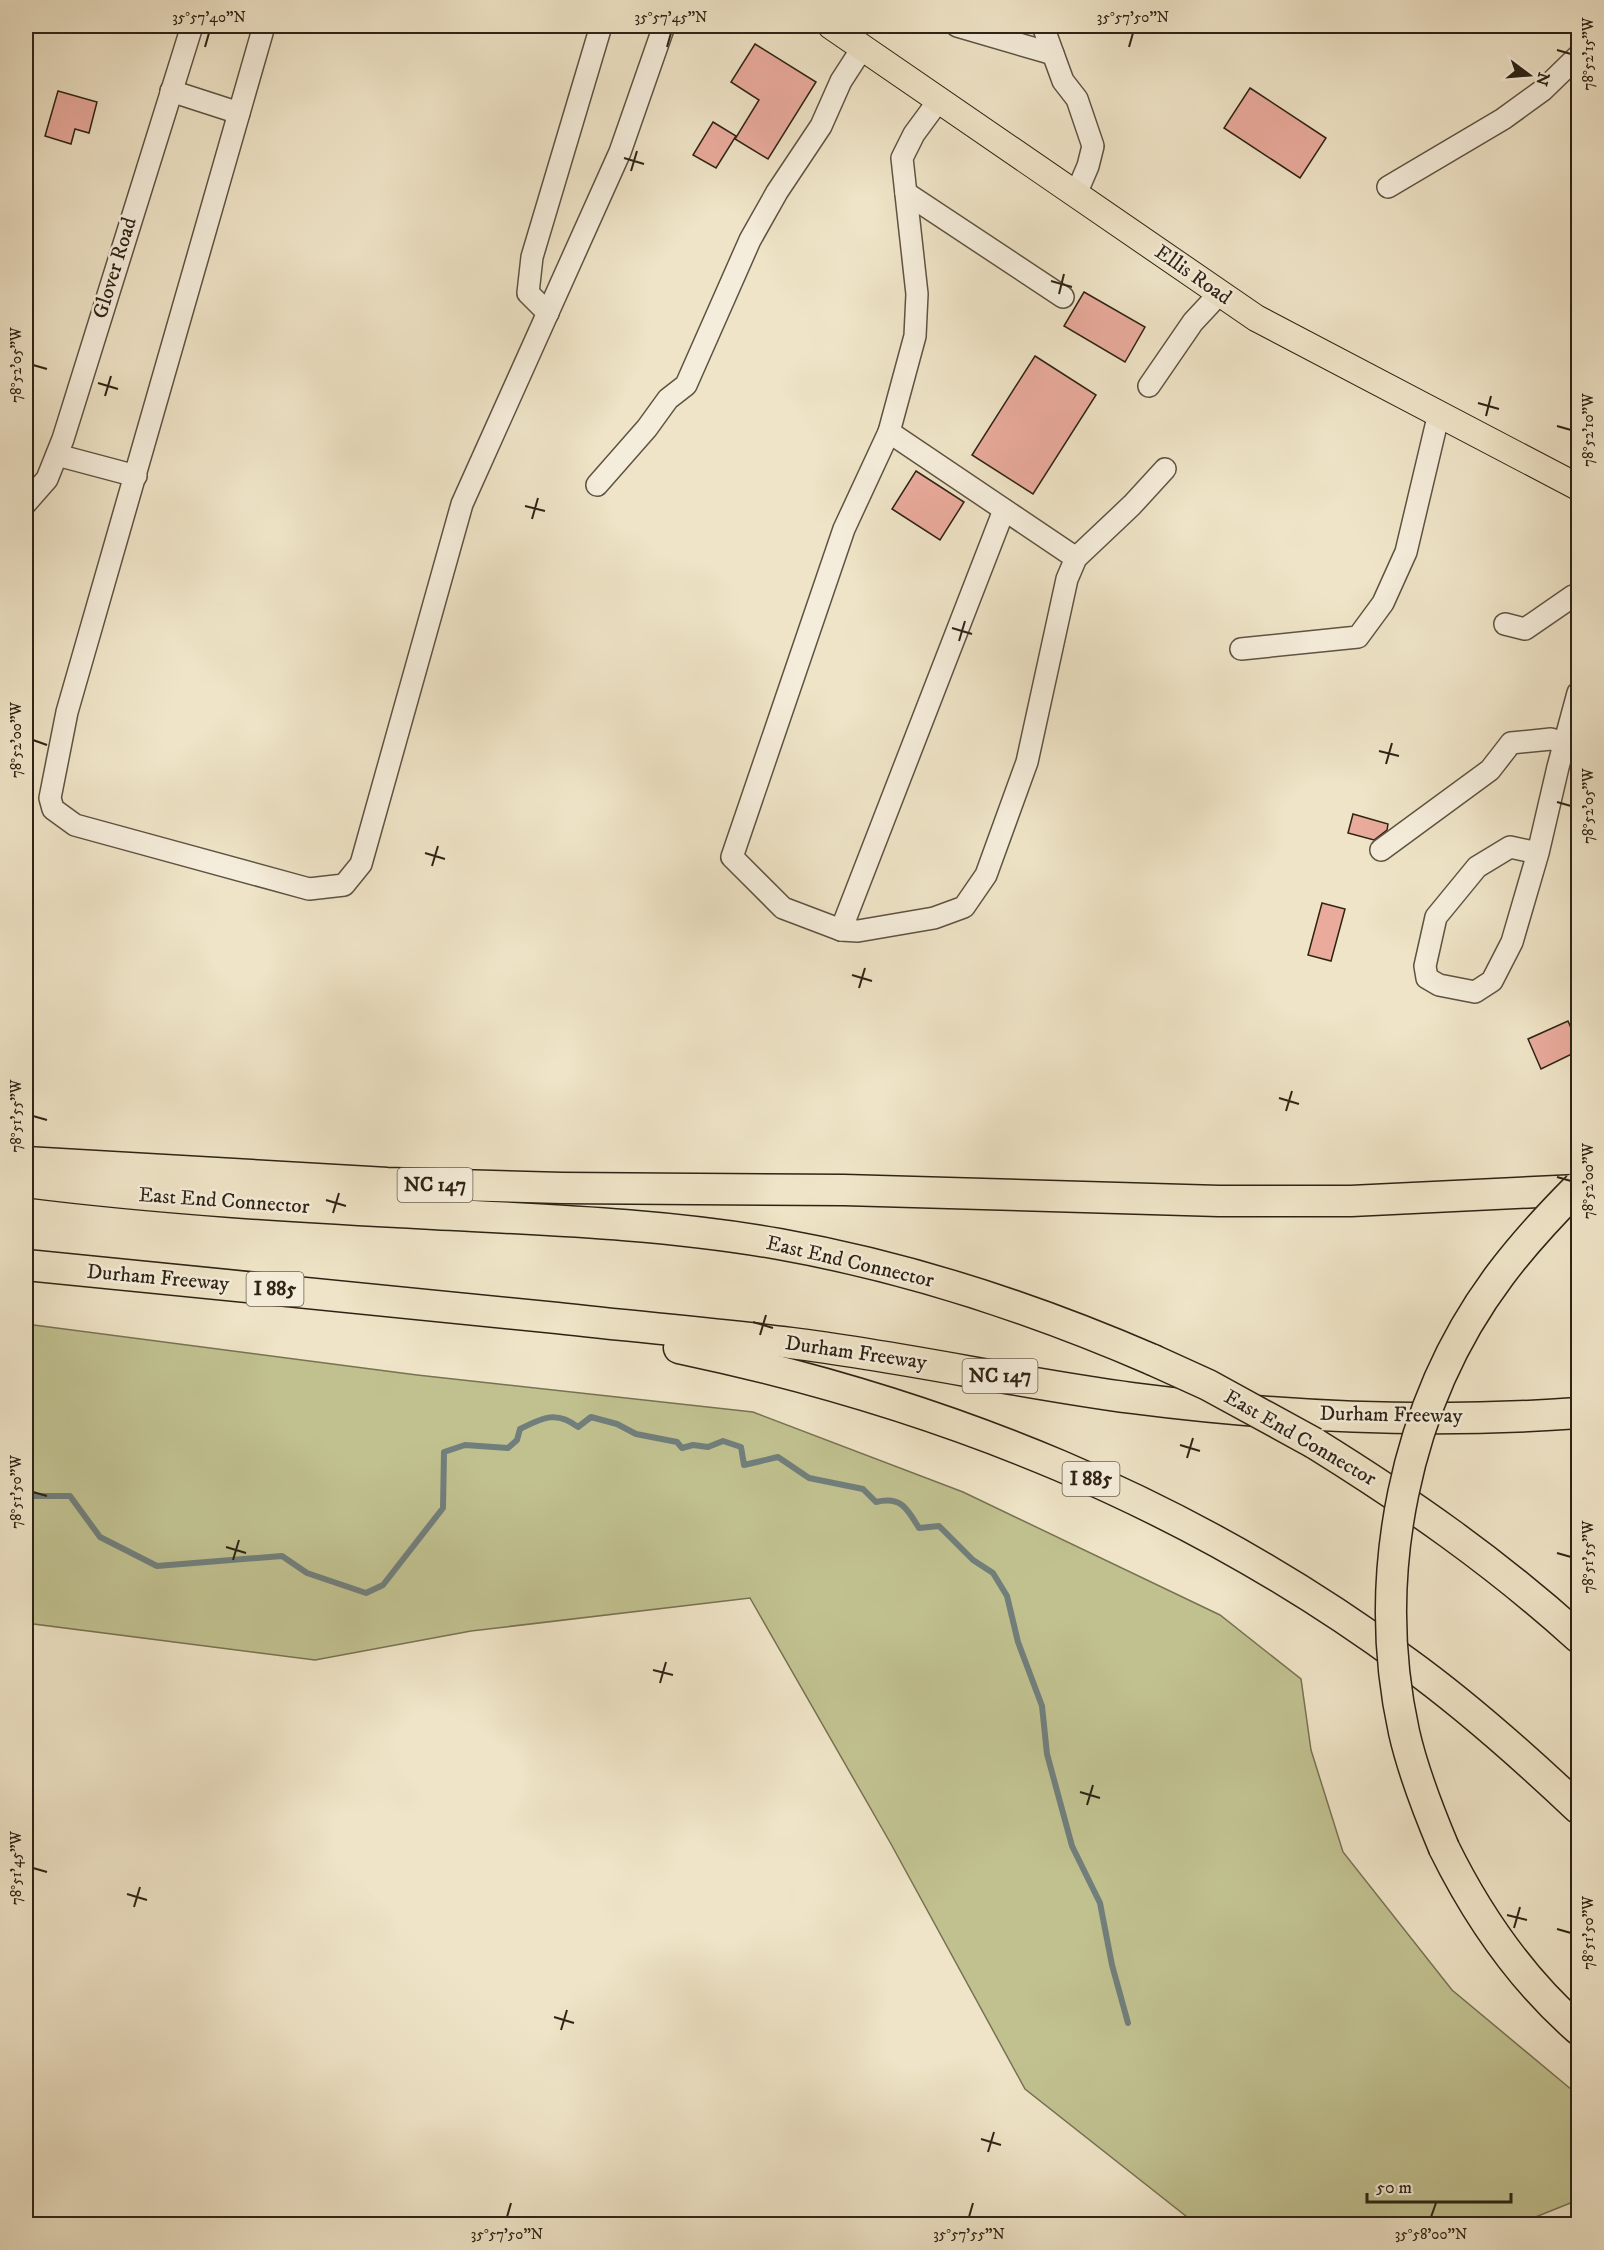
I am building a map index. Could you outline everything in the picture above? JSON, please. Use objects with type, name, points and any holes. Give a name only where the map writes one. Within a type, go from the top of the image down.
[{"type":"highway","name":"NC 147","points":[[26,1162],[387,1183],[562,1188],[867,1191],[1219,1202],[1374,1200],[1578,1188]]},
{"type":"highway","name":"East End Connector","points":[[26,1182],[210,1201],[626,1226],[778,1244],[845,1258],[972,1292],[1092,1334],[1154,1360],[1208,1385],[1314,1443],[1425,1515],[1475,1551],[1528,1593],[1578,1638]]},
{"type":"highway","points":[[1578,1188],[1526,1242],[1499,1276],[1457,1343],[1425,1417],[1412,1457],[1396,1534],[1392,1592],[1392,1653],[1397,1691],[1414,1770],[1444,1848],[1467,1893],[1504,1950],[1529,1982],[1578,2029]]},
{"type":"highway","name":"Durham Freeway","points":[[26,1265],[789,1343],[878,1355],[1130,1397],[1216,1407],[1392,1417],[1479,1417],[1578,1413]]},
{"type":"highway","name":"I 885","points":[[523,1315],[746,1363],[888,1401],[960,1425],[1021,1449],[1142,1502],[1251,1560],[1365,1632],[1455,1699],[1578,1808]]},
{"type":"main road","name":"Ellis Road","points":[[831,26],[1256,318],[1578,487]]},
{"type":"street","name":"Glover Road","points":[[26,503],[47,479],[57,455],[192,26]]},
{"type":"street","points":[[264,26],[67,712],[50,798],[53,809],[75,825],[309,889],[344,885],[361,864],[462,504],[620,152],[664,26]]},
{"type":"street","points":[[548,313],[528,293],[532,257],[601,26]]},
{"type":"street","points":[[957,26],[1053,54]]},
{"type":"street","points":[[1045,26],[1044,29],[1063,81],[1077,99],[1093,146],[1088,166],[1076,194]]},
{"type":"street","points":[[597,485],[647,428],[668,399],[686,385],[750,240],[777,192],[821,126],[841,81],[863,47]]},
{"type":"street","points":[[1388,187],[1503,119],[1543,90],[1578,56]]},
{"type":"street","points":[[171,91],[239,113]]},
{"type":"street","points":[[939,100],[914,134],[902,158],[917,294],[915,336],[889,432],[844,529],[732,857],[783,908],[841,930],[858,931],[934,918],[964,907],[986,875],[1027,762],[1066,579],[1076,558],[1132,505],[1165,469]]},
{"type":"street","points":[[906,193],[1063,297]]},
{"type":"street","points":[[1149,386],[1192,322],[1220,293]]},
{"type":"street","points":[[1241,649],[1358,637],[1383,603],[1406,552],[1438,414]]},
{"type":"street","points":[[889,432],[1076,558]]},
{"type":"street","points":[[57,455],[136,476]]},
{"type":"street","points":[[841,930],[1004,510]]},
{"type":"street","points":[[1505,624],[1525,629],[1573,596],[1578,596]]},
{"type":"street","points":[[1538,853],[1510,847],[1477,867],[1437,917],[1425,966],[1427,978],[1439,985],[1474,992],[1492,981],[1512,942],[1538,853],[1578,693]]},
{"type":"street","points":[[1381,850],[1490,770],[1511,743],[1551,739],[1565,743]]},
{"type":"green space","points":[[26,1324],[417,1375],[753,1412],[963,1492],[1220,1615],[1301,1679],[1311,1750],[1343,1852],[1452,1990],[1578,2095],[1578,2200],[1518,2224],[1196,2224],[1025,2089],[891,1844],[750,1598],[471,1631],[315,1660],[26,1623]]},
{"type":"building","points":[[755,44],[816,82],[768,159],[735,139],[759,100],[731,82]]},
{"type":"building","points":[[1250,88],[1326,138],[1300,178],[1224,128]]},
{"type":"building","points":[[58,91],[97,102],[89,133],[75,129],[71,144],[45,136]]},
{"type":"building","points":[[713,122],[736,136],[716,168],[693,155]]},
{"type":"building","points":[[1084,292],[1145,327],[1125,362],[1064,326]]},
{"type":"building","points":[[1035,356],[1096,395],[1033,494],[972,455]]},
{"type":"building","points":[[916,471],[964,502],[940,540],[892,509]]},
{"type":"building","points":[[1353,814],[1388,824],[1387,830],[1374,840],[1348,833]]},
{"type":"building","points":[[1322,903],[1345,909],[1331,961],[1308,955]]},
{"type":"building","points":[[1568,1021],[1578,1044],[1578,1051],[1541,1069],[1528,1039]]},
{"type":"waterway","points":[[26,1492],[29,1496],[70,1496],[100,1537],[157,1566],[282,1556],[307,1573],[366,1593],[383,1585],[443,1508],[444,1452],[465,1445],[508,1448],[517,1440],[520,1429],[549,1417],[563,1419],[578,1427],[591,1417],[617,1424],[636,1434],[677,1442],[682,1448],[693,1445],[708,1447],[723,1441],[741,1447],[744,1465],[778,1457],[809,1478],[863,1489],[876,1502],[897,1502],[907,1509],[919,1528],[939,1526],[973,1560],[993,1573],[1007,1596],[1018,1642],[1042,1706],[1047,1754],[1072,1846],[1100,1903],[1112,1965],[1128,2023]]}]
